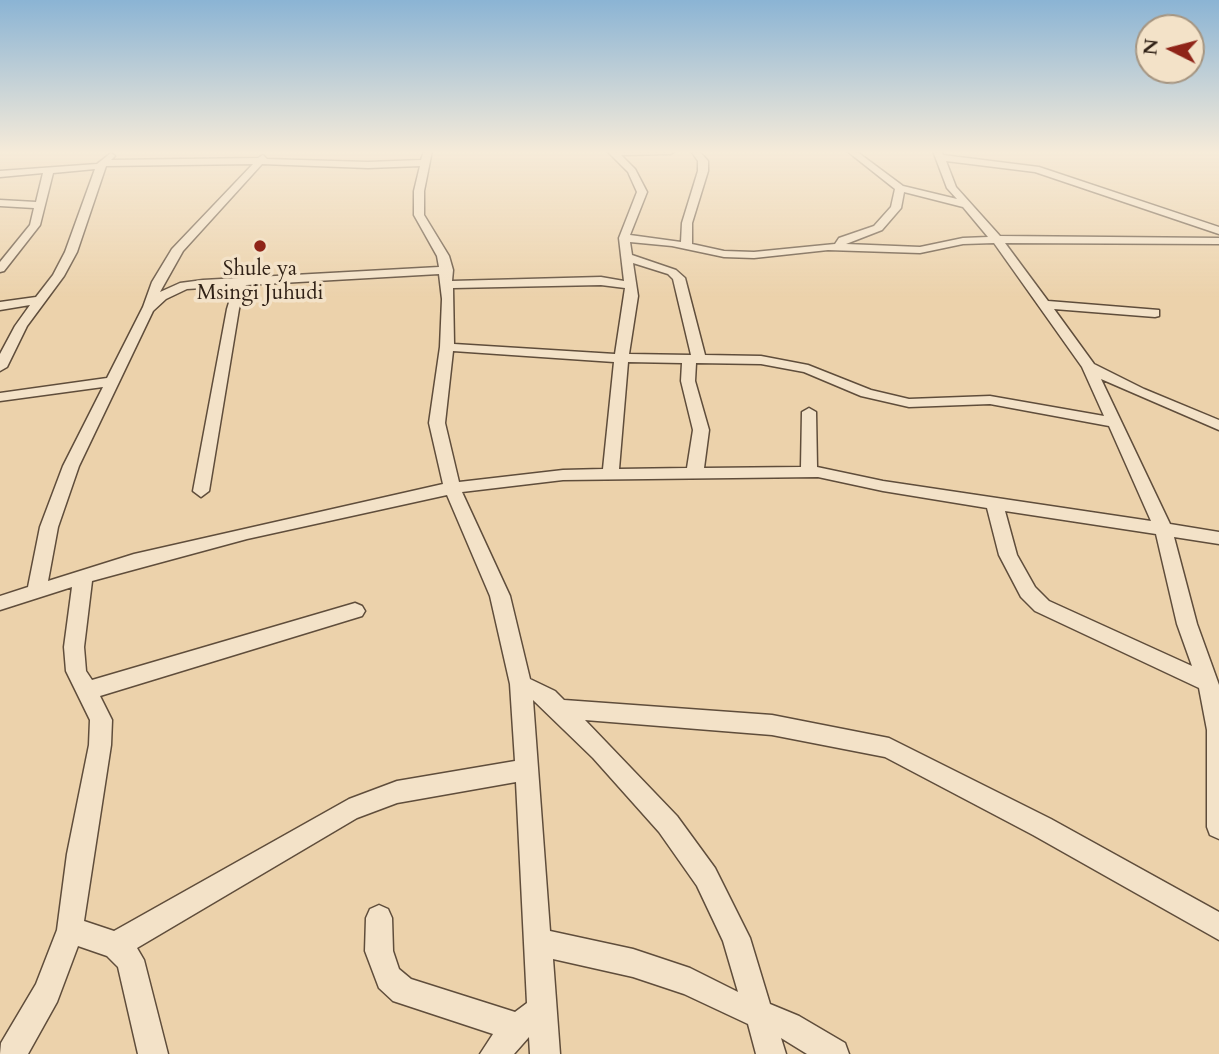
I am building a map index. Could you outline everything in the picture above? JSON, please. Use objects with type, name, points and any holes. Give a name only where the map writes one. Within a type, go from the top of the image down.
[{"type":"street","points":[[0,269],[35,225],[42,200]]},
{"type":"street","points":[[0,367],[21,326],[71,253],[90,200]]},
{"type":"street","points":[[36,592],[49,527],[71,466],[114,381],[158,282],[178,249],[224,200]]},
{"type":"street","points":[[419,200],[419,215],[443,256],[447,278],[447,347],[437,423],[452,488],[500,596],[522,684],[545,1054]]},
{"type":"street","points":[[611,473],[621,359],[632,286],[624,238],[639,200]]},
{"type":"street","points":[[686,245],[687,223],[694,200]]},
{"type":"street","points":[[839,247],[843,240],[873,232],[897,208],[898,200]]},
{"type":"street","points":[[948,200],[967,205]]},
{"type":"street","points":[[963,200],[997,240],[1088,367],[1111,422],[1163,528],[1187,624],[1208,682],[1218,730],[1219,827]]},
{"type":"street","points":[[1130,200],[1219,230]]},
{"type":"street","points":[[0,203],[41,205]]},
{"type":"street","points":[[624,238],[686,245],[738,255],[839,247],[920,250],[963,241],[997,240],[1219,241]]},
{"type":"street","points":[[627,257],[666,269],[679,278],[694,359],[688,381],[701,430],[695,471]]},
{"type":"street","points":[[148,309],[162,296],[184,286],[241,282],[447,278],[601,281],[632,286]]},
{"type":"street","points":[[201,491],[233,309],[241,282]]},
{"type":"street","points":[[0,306],[40,300]]},
{"type":"street","points":[[1044,304],[1155,313]]},
{"type":"street","points":[[447,347],[621,359],[782,363],[807,369],[866,393],[909,403],[990,400],[1111,422]]},
{"type":"street","points":[[1088,367],[1139,392],[1219,425]]},
{"type":"street","points":[[0,397],[114,381]]},
{"type":"street","points":[[809,412],[809,471]]},
{"type":"street","points":[[0,603],[134,561],[247,533],[452,488],[563,475],[809,471],[995,504],[1219,538]]},
{"type":"street","points":[[995,504],[1008,555],[1028,592],[1042,606],[1208,682]]},
{"type":"street","points":[[12,1054],[47,992],[70,930],[80,854],[100,745],[101,720],[76,671],[74,647],[83,577]]},
{"type":"street","points":[[86,691],[355,611]]},
{"type":"street","points":[[522,684],[547,697],[559,709],[668,824],[706,877],[736,938],[771,1054]]},
{"type":"street","points":[[559,709],[772,725],[833,734],[889,748],[1042,827],[1219,926]]},
{"type":"street","points":[[117,945],[349,810],[387,794],[527,769]]},
{"type":"street","points":[[379,918],[379,951],[389,978],[403,991],[518,1027]]},
{"type":"street","points":[[70,930],[117,945],[130,960],[153,1054]]},
{"type":"street","points":[[538,942],[666,974],[789,1026],[834,1054]]},
{"type":"street","points":[[495,1054],[518,1027],[542,1009]]},
{"type":"place","name":"Shule ya Msingi Juhudi","points":[[260,246]]}]
